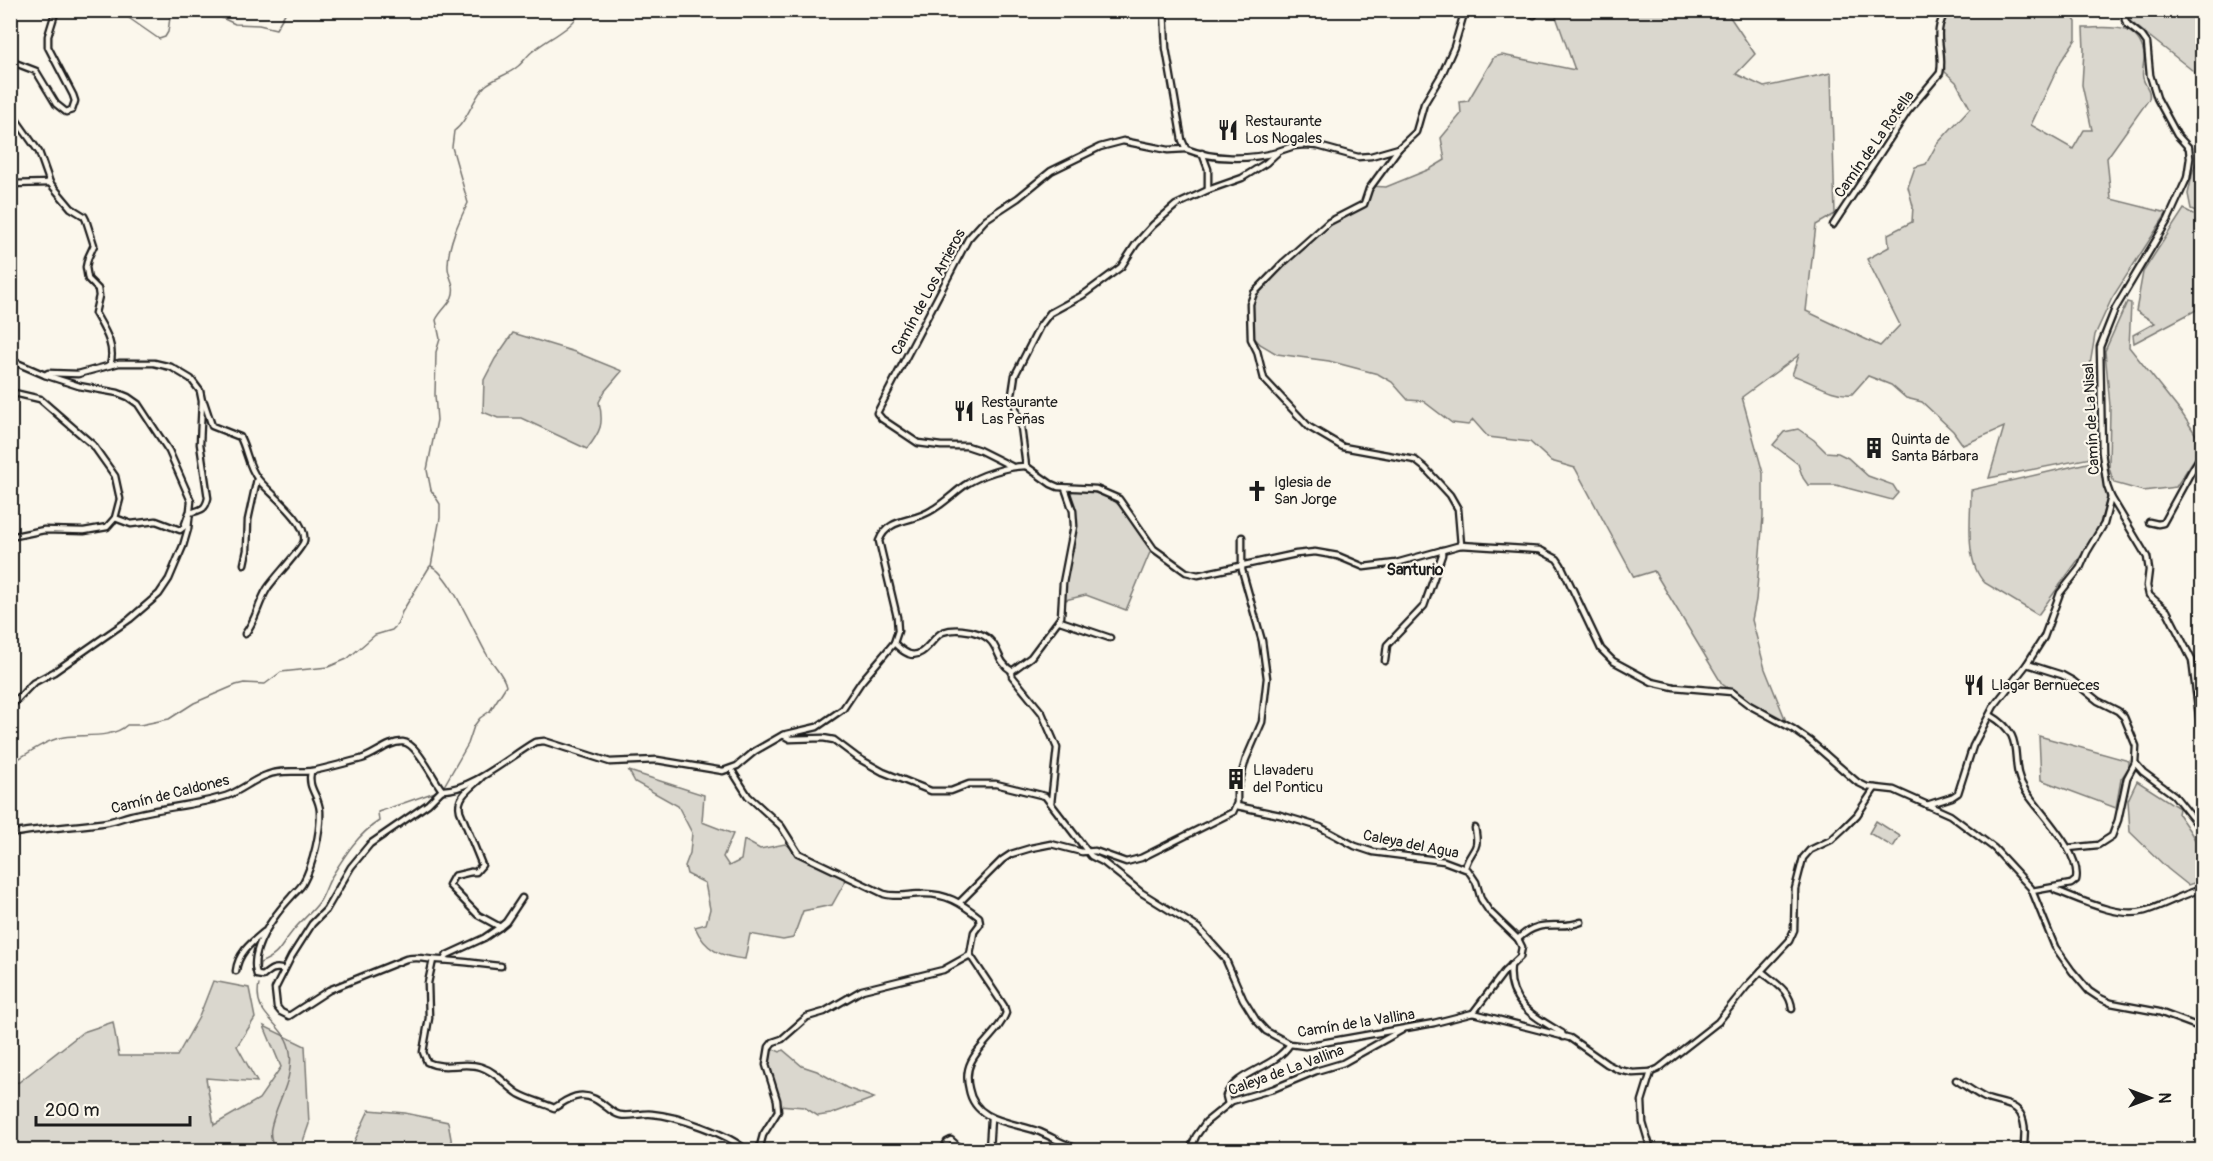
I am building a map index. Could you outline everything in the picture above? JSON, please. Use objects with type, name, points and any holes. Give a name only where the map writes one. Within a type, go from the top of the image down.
[{"type":"street","points":[[10,61],[36,71],[61,110],[66,112],[72,110],[74,95],[52,56],[47,41],[56,10]]},
{"type":"street","points":[[1164,10],[1166,48],[1182,140],[1186,149],[1244,159],[1305,145],[1318,146],[1358,157],[1371,156],[1399,148]]},
{"type":"street","points":[[1461,545],[1458,508],[1450,495],[1425,468],[1414,460],[1343,447],[1309,427],[1264,379],[1250,333],[1251,298],[1254,293],[1284,261],[1329,222],[1364,204],[1369,189],[1399,148],[1416,132],[1424,104],[1442,74],[1454,47],[1465,10]]},
{"type":"street","name":"Camín de La Rotella","points":[[1833,225],[1908,111],[1940,73],[1942,66],[1938,28],[1947,10]]},
{"type":"street","name":"Camín de La Nisal","points":[[1927,805],[1958,793],[1973,746],[1994,706],[2027,664],[2050,625],[2060,593],[2080,568],[2087,552],[2102,531],[2111,497],[2102,452],[2100,347],[2115,309],[2181,194],[2187,178],[2190,153],[2189,148],[2177,135],[2157,98],[2150,75],[2147,43],[2136,30],[2127,25],[2125,10]]},
{"type":"street","points":[[10,68],[18,64]]},
{"type":"street","points":[[10,111],[39,152],[50,183],[71,208],[84,216],[94,239],[86,267],[87,277],[98,289],[99,296],[95,313],[107,334],[112,353],[110,365]]},
{"type":"street","name":"Camín de Los Arrieros","points":[[1011,466],[967,446],[941,447],[918,442],[882,419],[877,413],[968,239],[986,219],[1018,198],[1057,167],[1100,147],[1123,141],[1168,150],[1186,149]]},
{"type":"street","points":[[1026,466],[1021,427],[1012,395],[1015,375],[1040,326],[1050,313],[1083,295],[1121,267],[1136,244],[1163,215],[1208,190],[1242,178],[1266,164],[1279,152]]},
{"type":"street","points":[[1202,153],[1208,169],[1208,190]]},
{"type":"street","points":[[10,184],[50,183]]},
{"type":"street","points":[[112,353],[127,362]]},
{"type":"street","points":[[10,360],[79,386],[118,393],[138,404],[168,451],[190,495],[188,529],[183,546],[169,579],[159,594],[130,619],[54,672],[33,683],[10,707]]},
{"type":"street","points":[[45,375],[48,373],[83,373],[127,362],[165,365],[191,379],[200,391],[212,426],[240,437],[257,479],[276,496],[298,524],[304,541],[266,591],[253,623],[245,634]]},
{"type":"street","points":[[189,513],[201,512],[206,507],[208,498],[200,444],[203,410],[200,391]]},
{"type":"street","points":[[10,392],[40,399],[93,445],[115,476],[120,499],[115,518],[107,527],[84,531],[44,530],[10,537]]},
{"type":"street","points":[[2149,522],[2163,523],[2202,454]]},
{"type":"street","points":[[501,966],[417,957],[406,959],[329,990],[289,1016],[277,1007],[274,989],[312,924],[326,910],[359,856],[379,837],[417,812],[442,790],[457,788],[488,772],[535,742],[544,741],[610,762],[657,760],[723,771],[731,769],[755,751],[783,735],[817,727],[843,709],[861,682],[894,643],[898,631],[889,575],[879,541],[883,531],[891,525],[932,511],[972,481],[1011,466],[1026,466],[1051,484],[1065,488],[1096,489],[1119,499],[1154,549],[1186,572],[1203,575],[1296,554],[1315,552],[1338,556],[1356,565],[1376,567],[1461,545],[1526,548],[1548,554],[1557,559],[1565,571],[1601,649],[1612,661],[1652,682],[1674,687],[1732,692],[1749,705],[1810,741],[1857,782],[1867,787],[1894,790],[1950,815],[1981,837],[2009,863],[2032,891],[2059,952],[2089,990],[2111,1003],[2159,1012],[2202,1028]]},
{"type":"street","points":[[244,564],[248,520],[257,479]]},
{"type":"street","points":[[1012,671],[1030,657],[1060,621],[1063,583],[1074,526],[1073,512],[1065,488]]},
{"type":"street","points":[[2111,497],[2147,557],[2150,595],[2167,611],[2192,660],[2202,740]]},
{"type":"street","points":[[115,518],[131,524],[156,521],[180,530],[184,527],[184,521],[189,513]]},
{"type":"street","points":[[960,902],[1011,854],[1051,844],[1087,852],[1095,851],[1126,862],[1133,861],[1230,815],[1237,806],[1237,790],[1246,759],[1263,718],[1267,669],[1262,641],[1241,566],[1242,537]]},
{"type":"street","points":[[1385,660],[1387,645],[1424,606],[1442,550]]},
{"type":"street","points":[[1060,621],[1110,638]]},
{"type":"street","points":[[894,643],[910,654],[916,654],[942,633],[952,630],[974,632],[990,639],[995,645],[1000,661],[1012,671],[1012,676],[1042,713],[1058,748],[1051,803]]},
{"type":"street","points":[[2027,664],[2062,675],[2118,711],[2124,717],[2135,743],[2135,763],[2127,778],[2118,820],[2112,836],[2098,845],[2068,848]]},
{"type":"street","points":[[1990,715],[2014,737],[2019,779],[2037,808],[2068,848],[2076,866],[2076,880],[2071,884],[2032,891]]},
{"type":"street","points":[[783,735],[790,739],[834,740],[858,758],[884,772],[931,791],[951,791],[969,784],[996,784],[1045,796],[1051,803]]},
{"type":"street","name":"Camín de Caldones","points":[[10,834],[103,823],[136,814],[171,809],[226,796],[255,780],[278,772],[311,771],[363,758],[394,743],[402,742],[409,743],[415,748],[433,780],[442,790]]},
{"type":"street","points":[[2135,763],[2143,772],[2174,795],[2202,830]]},
{"type":"street","points":[[731,769],[748,796],[781,826],[798,854],[889,896],[938,895],[960,902],[980,920],[974,932],[969,955],[1004,1006],[1006,1013],[970,1063],[967,1083],[970,1096],[977,1106],[991,1118],[1039,1132],[1058,1142],[1082,1150]]},
{"type":"street","points":[[236,971],[237,961],[248,945],[267,930],[304,881],[315,850],[320,811],[309,784],[311,771]]},
{"type":"street","points":[[488,772],[458,801],[482,865],[476,872],[453,876],[449,885],[478,915],[500,927]]},
{"type":"street","points":[[1581,922],[1571,925],[1543,925],[1522,935],[1518,939],[1521,944],[1521,954],[1473,1013],[1563,1036],[1579,1043],[1600,1060],[1619,1070],[1633,1073],[1651,1072],[1658,1069],[1718,1022],[1792,937],[1794,889],[1803,858],[1810,850],[1831,840],[1845,827],[1857,815],[1875,788]]},
{"type":"street","name":"Camín de la Vallina","points":[[1051,803],[1063,822],[1095,859],[1108,865],[1142,893],[1198,928],[1225,958],[1243,999],[1256,1020],[1266,1030],[1290,1044],[1305,1046],[1441,1022],[1473,1013]]},
{"type":"street","name":"Caleya del Agua","points":[[1237,806],[1280,815],[1320,827],[1355,846],[1373,852],[1413,856],[1465,867],[1474,878],[1479,896],[1486,906],[1518,939]]},
{"type":"street","points":[[1465,867],[1477,845],[1475,828]]},
{"type":"street","points":[[2052,889],[2088,904],[2132,913],[2147,911],[2188,892],[2202,889]]},
{"type":"street","points":[[444,960],[447,956],[484,938],[500,927],[522,898]]},
{"type":"street","points":[[267,930],[254,962],[257,975],[263,976],[271,969],[285,970]]},
{"type":"street","points":[[759,1150],[763,1135],[778,1111],[777,1100],[766,1072],[773,1042],[782,1039],[807,1017],[824,1012],[862,990],[943,970],[969,955]]},
{"type":"street","points":[[433,960],[428,983],[429,1018],[423,1052],[427,1062],[442,1067],[464,1065],[481,1067],[489,1070],[520,1094],[554,1108],[567,1099],[586,1096],[602,1103],[617,1115],[640,1113],[667,1117],[722,1135],[746,1150]]},
{"type":"street","points":[[1511,965],[1512,983],[1518,1001],[1563,1036]]},
{"type":"street","points":[[1761,971],[1787,993],[1792,1002],[1792,1009]]},
{"type":"street","name":"Caleya de La Vallina","points":[[1190,1150],[1201,1128],[1228,1104],[1239,1098],[1273,1089],[1316,1071],[1343,1063],[1406,1027]]},
{"type":"street","points":[[1228,1104],[1226,1096],[1232,1086],[1272,1062],[1290,1044]]},
{"type":"street","points":[[1651,1072],[1642,1101],[1643,1123],[1651,1150]]},
{"type":"street","points":[[1956,1080],[1987,1098],[2017,1109],[2022,1116],[2026,1132],[2025,1150]]},
{"type":"street","points":[[989,1150],[991,1118]]},
{"type":"street","points":[[943,1150],[947,1142],[951,1140],[962,1150]]},
{"type":"shaded area","points":[[1951,10],[2069,11],[2076,22],[2076,39],[2061,61],[2031,125],[2073,149],[2084,130],[2092,130],[2082,85],[2083,28],[2121,29],[2135,36],[2141,43],[2144,54],[2143,75],[2149,99],[2107,158],[2111,199],[2167,213],[2112,298],[2095,335],[2089,371],[2096,457],[1989,478],[2004,427],[1963,445],[1953,431],[1922,402],[1906,398],[1891,385],[1868,376],[1852,394],[1844,394],[1792,375],[1799,355],[1742,397],[1763,473],[1763,517],[1756,600],[1752,620],[1765,669],[1786,721],[1755,706],[1722,684],[1654,571],[1634,577],[1575,468],[1551,461],[1530,442],[1488,437],[1473,420],[1468,425],[1452,423],[1423,401],[1408,400],[1392,382],[1378,374],[1329,361],[1277,354],[1260,344],[1250,333],[1250,304],[1254,293],[1329,222],[1364,204],[1367,206],[1370,186],[1386,187],[1430,169],[1445,160],[1441,138],[1461,114],[1460,102],[1468,101],[1494,57],[1502,55],[1575,70],[1554,11],[1726,11],[1755,54],[1736,74],[1764,87],[1831,73],[1835,214],[1816,225],[1806,311],[1880,346],[1900,325],[1867,259],[1889,247],[1888,234],[1912,222],[1913,206],[1908,187],[1915,167],[1926,164],[1937,144],[1970,108],[1956,82],[1945,72],[1941,38],[1942,24]]},
{"type":"shaded area","points":[[2129,10],[2202,11],[2202,104],[2198,98],[2197,74],[2130,21],[2132,16]]},
{"type":"shaded area","points":[[2202,148],[2202,310],[2200,308],[2134,343],[2133,335],[2155,323],[2136,311],[2143,272],[2184,209],[2193,214],[2198,212],[2191,209],[2188,194],[2193,171]]},
{"type":"shaded area","points":[[2127,302],[2131,303],[2129,347],[2183,415],[2202,444],[2176,487],[2143,491],[2114,483],[2109,468],[2110,406],[2105,351]]},
{"type":"shaded area","points":[[513,333],[575,352],[622,371],[599,402],[600,427],[587,449],[521,418],[498,418],[483,412],[484,380]]},
{"type":"shaded area","points":[[1798,429],[1826,452],[1838,453],[1848,458],[1868,476],[1893,485],[1898,493],[1892,500],[1836,485],[1808,485],[1798,464],[1773,445],[1784,432]]},
{"type":"shaded area","points":[[2100,460],[2107,499],[2097,534],[2038,615],[1985,583],[1978,574],[1971,552],[1971,490]]},
{"type":"shaded area","points":[[1077,490],[1107,497],[1116,502],[1151,550],[1126,610],[1086,595],[1065,600],[1076,524],[1071,492]]},
{"type":"shaded area","points":[[2039,736],[2129,761],[2129,767],[2121,779],[2116,808],[2041,780]]},
{"type":"shaded area","points":[[629,771],[704,795],[702,822],[733,834],[723,857],[729,866],[741,860],[744,840],[760,849],[785,844],[846,880],[832,905],[803,911],[793,938],[783,940],[750,934],[745,959],[715,951],[699,935],[695,927],[706,924],[710,909],[705,883],[687,874],[685,866],[690,853],[692,833],[678,806],[635,782]]},
{"type":"shaded area","points":[[2137,781],[2179,808],[2178,814],[2194,838],[2201,854],[2201,872],[2197,882],[2188,885],[2130,832],[2128,800]]},
{"type":"shaded area","points":[[1876,821],[1900,836],[1893,847],[1869,833]]},
{"type":"shaded area","points":[[213,981],[249,988],[255,1018],[237,1046],[257,1082],[206,1078],[214,1125],[259,1099],[281,1067],[264,1026],[305,1046],[309,1124],[300,1150],[11,1150],[11,1083],[19,1082],[83,1032],[113,1022],[119,1056],[177,1056],[199,1017]]},
{"type":"shaded area","points":[[769,1047],[780,1052],[783,1050],[802,1066],[817,1071],[847,1088],[874,1098],[831,1114],[818,1116],[804,1107],[778,1105],[766,1072]]},
{"type":"shaded area","points":[[369,1110],[405,1113],[448,1122],[453,1150],[358,1150],[354,1142]]},
{"type":"waterway","points":[[121,10],[159,39],[165,37],[168,32],[171,10]]},
{"type":"waterway","points":[[205,10],[235,24],[259,25],[276,29],[287,10]]},
{"type":"waterway","points":[[444,786],[468,744],[474,726],[490,711],[506,686],[454,592],[446,580],[431,566],[440,518],[440,504],[431,490],[427,470],[437,420],[436,352],[440,339],[436,320],[452,297],[453,288],[448,269],[448,257],[452,241],[468,203],[452,147],[454,131],[463,122],[485,86],[519,65],[531,53],[560,33],[582,10]]},
{"type":"waterway","points":[[10,764],[50,741],[72,736],[105,734],[127,725],[140,725],[169,719],[194,703],[236,685],[265,684],[281,672],[328,667],[347,659],[375,635],[392,630],[397,625],[402,612],[430,566]]},
{"type":"waterway","points":[[259,971],[260,963],[276,953],[317,905],[347,853],[358,839],[379,821],[378,812],[438,791]]},
{"type":"waterway","points":[[259,984],[260,1005],[287,1042],[291,1062],[284,1091],[273,1118],[271,1131],[273,1150]]},
{"type":"place","name":"Restaurante Los Nogales","points":[[1228,130]]},
{"type":"place","name":"Restaurante Las Peñas","points":[[964,411]]},
{"type":"place","name":"Quinta de Santa Bárbara","points":[[1874,448]]},
{"type":"place","name":"Iglesia de San Jorge","points":[[1257,491]]},
{"type":"place","name":"Llagar Bernueces","points":[[1974,685]]},
{"type":"place","name":"Llavaderu del Ponticu","points":[[1236,779]]},
{"type":"district","name":"Santurio","points":[[1415,569]]}]
